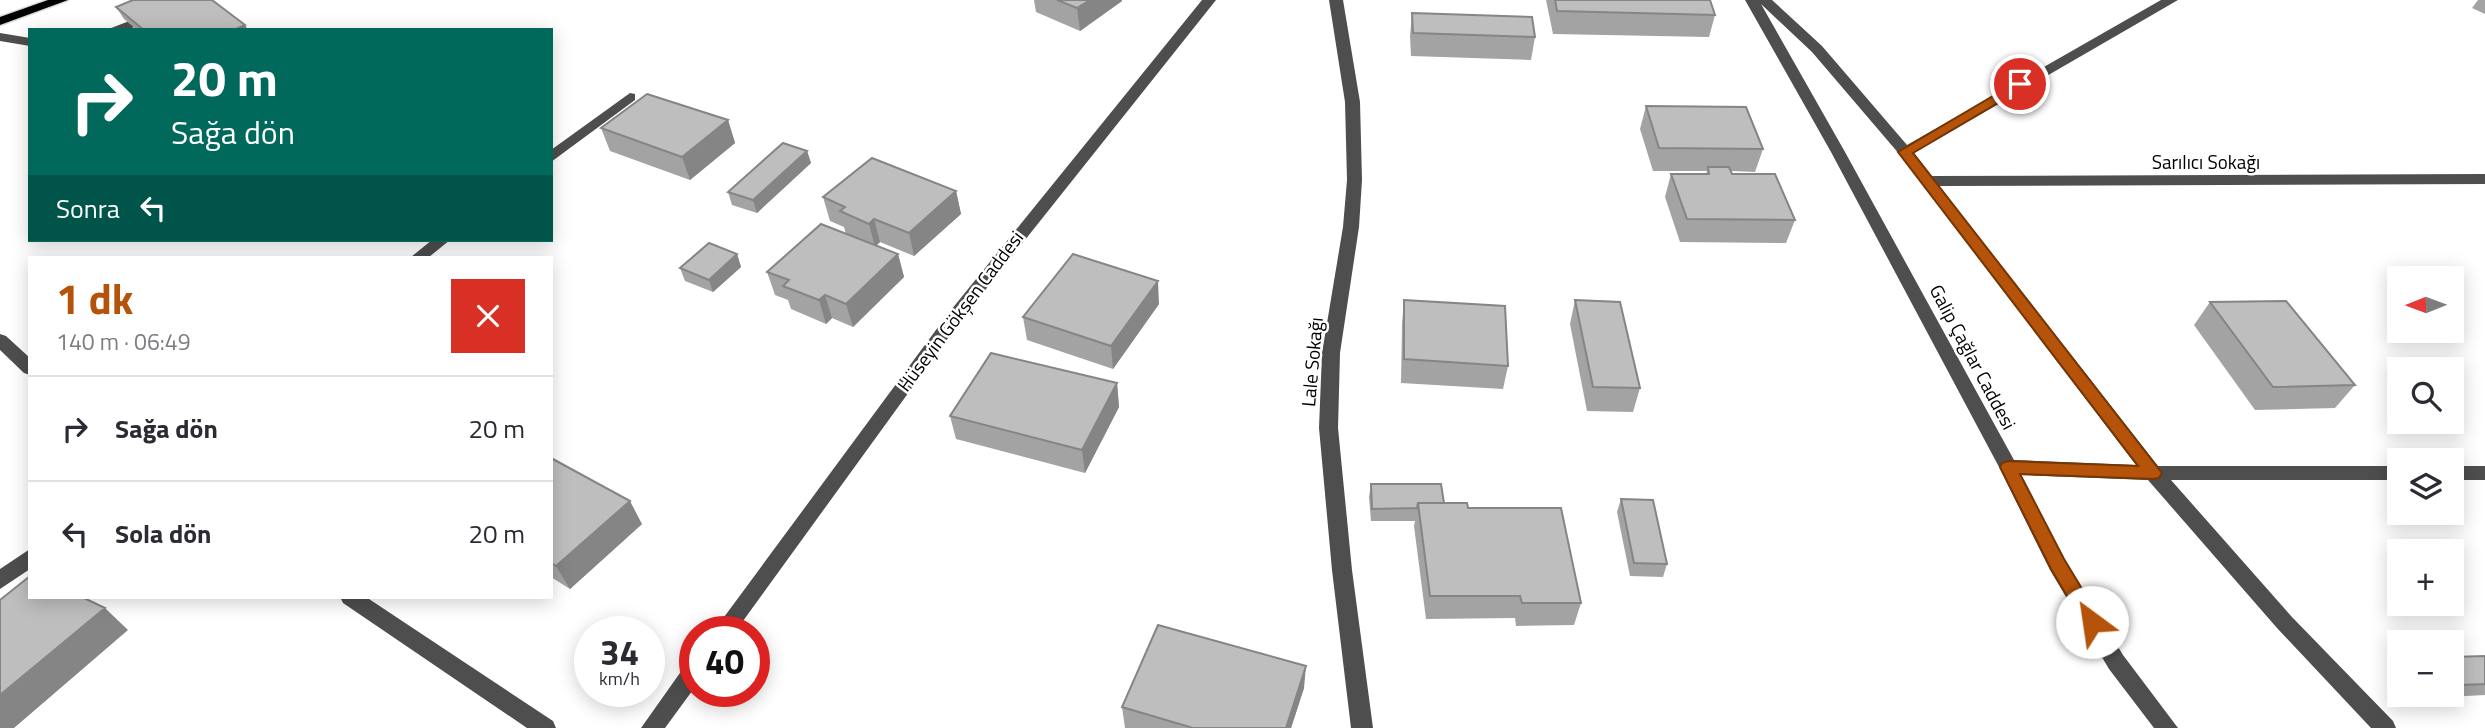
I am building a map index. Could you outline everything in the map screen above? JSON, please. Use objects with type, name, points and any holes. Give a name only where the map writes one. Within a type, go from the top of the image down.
[{"type":"main road","points":[[0,21],[61,0]]},
{"type":"street","name":"Hüseyin Gökşen Caddesi","points":[[735,616],[953,318],[1209,0]]},
{"type":"street","name":"Lale Sokağı","points":[[1336,0],[1346,42],[1356,151],[1353,208],[1329,375],[1329,451],[1362,728]]},
{"type":"street","name":"Galip Çağlar Caddesi","points":[[1752,0],[1838,152],[2008,467],[2057,564],[2116,662],[2167,728]]},
{"type":"street","points":[[1764,0],[1817,49],[1905,152],[2153,473],[2284,622],[2385,728]]},
{"type":"street","points":[[1905,152],[2171,0]]},
{"type":"street","points":[[119,28],[161,13]]},
{"type":"street","points":[[0,37],[28,42]]},
{"type":"street","points":[[553,155],[630,97]]},
{"type":"street","name":"Sarılıcı Sokağı","points":[[1927,181],[2485,180]]},
{"type":"street","points":[[420,256],[439,242]]},
{"type":"street","points":[[0,340],[28,367]]},
{"type":"street","points":[[2008,467],[2153,473],[2387,473]]},
{"type":"street","points":[[2464,473],[2485,473]]},
{"type":"street","points":[[0,581],[28,559]]},
{"type":"street","points":[[353,599],[545,728]]},
{"type":"street","points":[[652,728],[679,692]]},
{"type":"building","points":[[133,0],[212,0],[245,25],[238,28],[142,28],[116,7]]},
{"type":"building","points":[[1057,0],[1090,0],[1077,8]]},
{"type":"building","points":[[1555,0],[1710,0],[1715,15],[1557,11]]},
{"type":"building","points":[[1412,13],[1532,17],[1535,37],[1413,33]]},
{"type":"building","points":[[647,94],[728,120],[682,157],[601,128]]},
{"type":"building","points":[[1646,106],[1746,107],[1763,149],[1659,148]]},
{"type":"building","points":[[783,143],[807,151],[753,200],[728,192]]},
{"type":"building","points":[[872,158],[956,191],[909,233],[874,219],[869,224],[840,211],[845,207],[823,197]]},
{"type":"building","points":[[1708,167],[1729,167],[1732,174],[1775,174],[1795,220],[1687,219],[1671,174],[1709,174]]},
{"type":"building","points":[[821,224],[898,254],[846,304],[825,295],[819,300],[783,286],[789,280],[767,272]]},
{"type":"building","points":[[709,243],[737,254],[709,280],[680,268]]},
{"type":"building","points":[[1073,254],[1158,281],[1111,346],[1023,317]]},
{"type":"building","points":[[1404,300],[1505,306],[1508,366],[1404,359]]},
{"type":"building","points":[[1575,300],[1620,302],[1640,388],[1593,387]]},
{"type":"building","points":[[2286,301],[2355,385],[2273,387],[2210,302]]},
{"type":"building","points":[[991,353],[1117,383],[1082,450],[950,416]]},
{"type":"building","points":[[553,459],[630,501],[556,566],[553,564]]},
{"type":"building","points":[[1371,484],[1441,484],[1444,503],[1418,503],[1417,508],[1372,509]]},
{"type":"building","points":[[1621,499],[1653,500],[1667,564],[1634,563]]},
{"type":"building","points":[[1418,503],[1467,503],[1468,508],[1561,508],[1581,603],[1522,603],[1520,596],[1430,596]]},
{"type":"building","points":[[28,578],[28,599],[86,599],[105,608],[0,695],[0,600]]},
{"type":"building","points":[[1158,625],[1306,666],[1286,728],[1193,728],[1122,707]]},
{"type":"building","points":[[2485,656],[2485,684],[2464,685],[2464,657]]},
{"type":"route","points":[[2020,84],[1905,152],[2153,473],[2008,467],[2057,564],[2092,622]]}]
